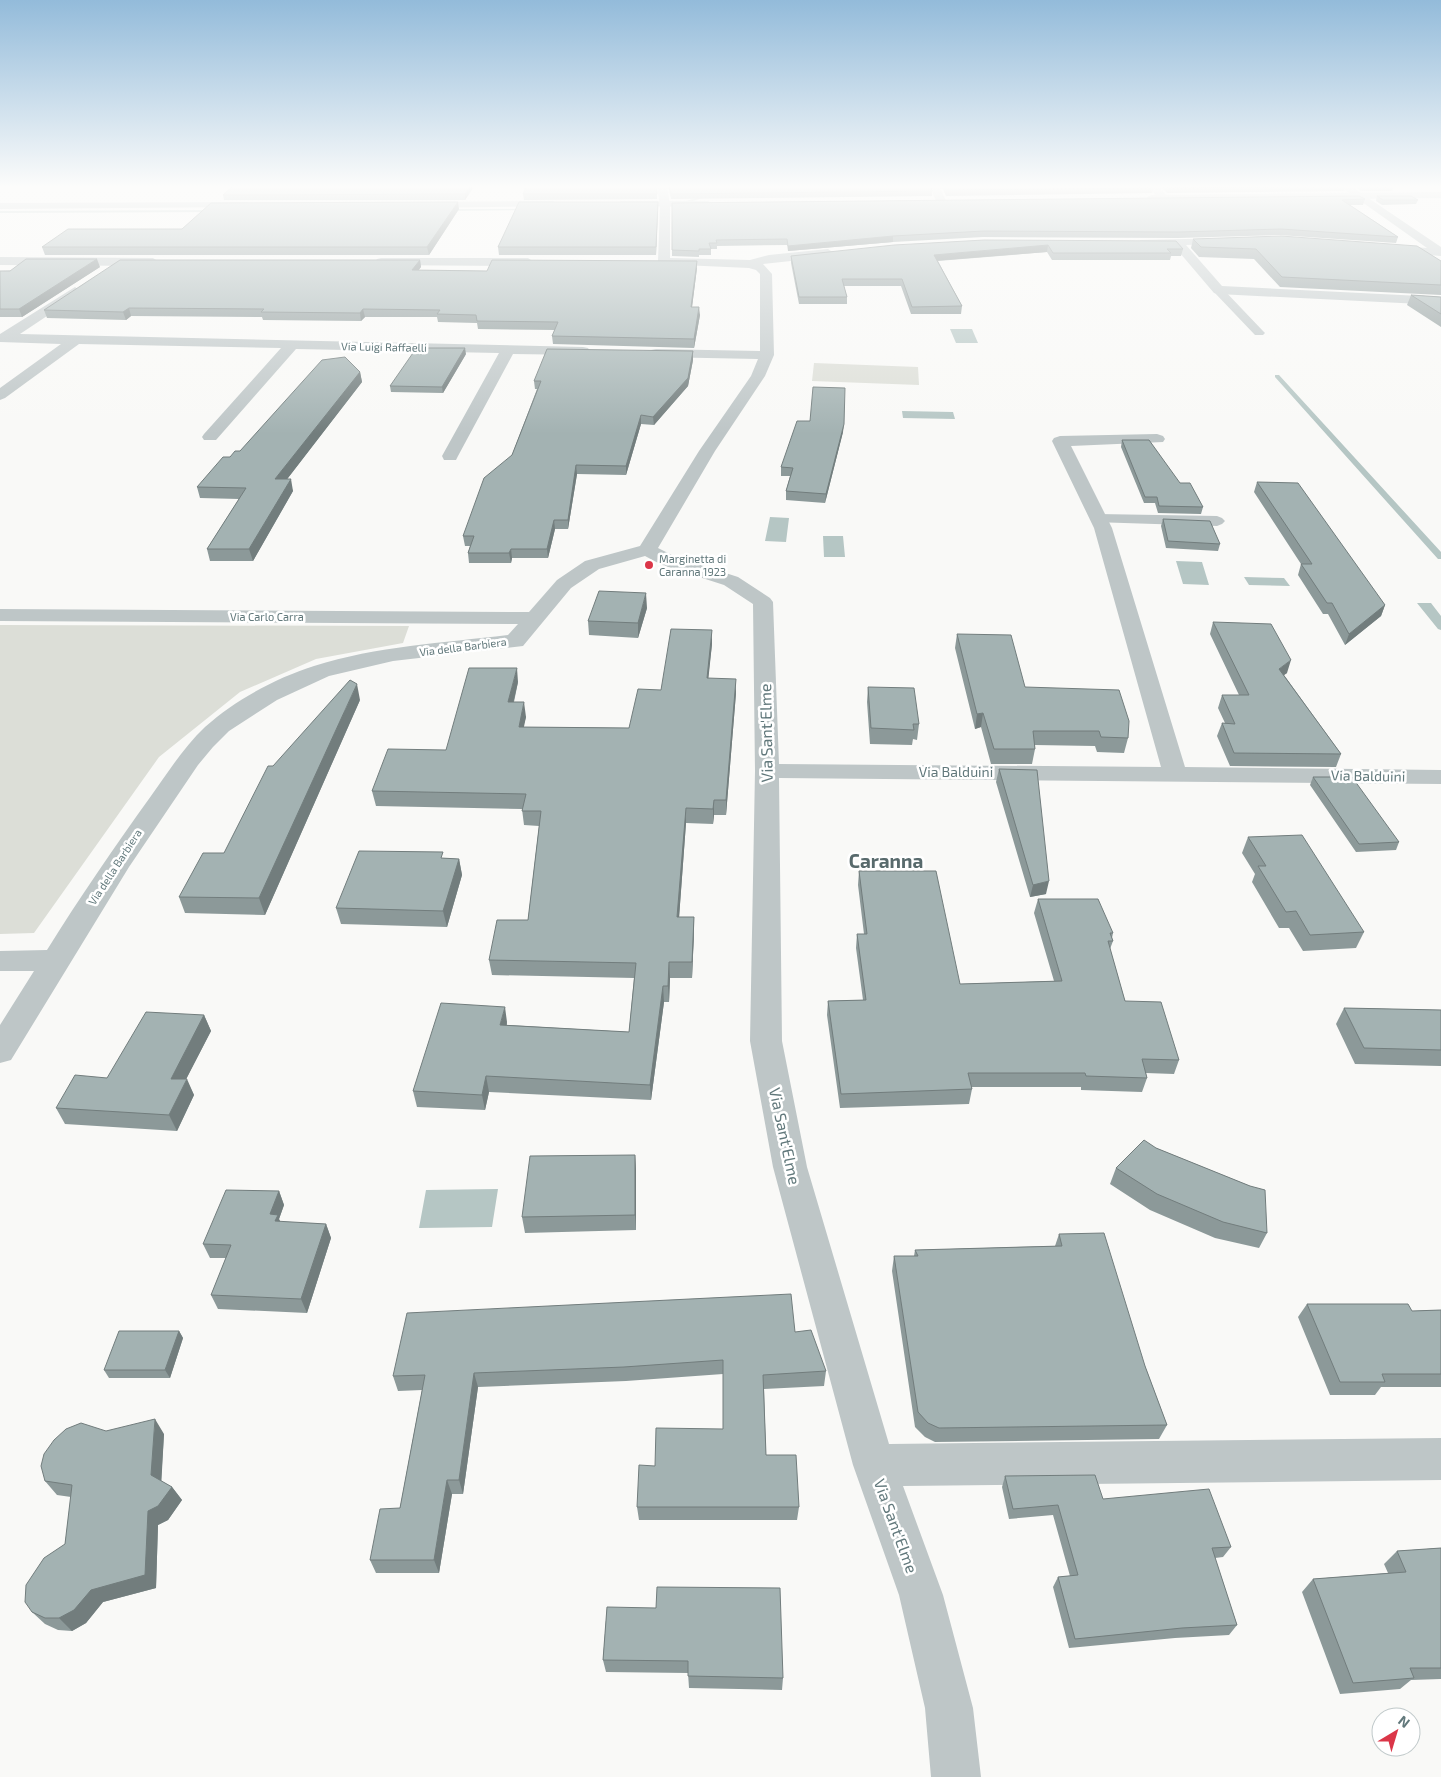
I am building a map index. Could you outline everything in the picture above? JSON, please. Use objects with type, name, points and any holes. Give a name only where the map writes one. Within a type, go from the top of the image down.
[{"type":"street","points":[[102,273],[109,268]]},
{"type":"street","points":[[647,550],[707,451],[758,376],[768,355],[766,274],[760,268]]},
{"type":"street","points":[[1199,268],[1218,290],[1441,302]]},
{"type":"street","points":[[2,338],[86,284]]},
{"type":"street","name":"Via Luigi Raffaelli","points":[[2,338],[598,352]]},
{"type":"street","points":[[0,395],[75,340]]},
{"type":"street","points":[[210,437],[292,345]]},
{"type":"street","points":[[450,456],[508,350]]},
{"type":"street","points":[[638,352],[768,355]]},
{"type":"street","points":[[1157,439],[1060,441],[1103,528],[1175,774]]},
{"type":"street","name":"Via della Barbiera","points":[[0,1051],[55,960],[136,835],[196,753],[221,726],[260,700],[319,672],[354,662],[396,655],[515,641],[564,584],[592,565],[647,550]]},
{"type":"street","name":"Via Sant'Elme","points":[[647,550],[669,561],[731,581],[763,602],[767,771],[766,1041],[790,1167],[874,1465],[921,1595],[948,1708],[956,1777]]},
{"type":"street","name":"Via Carlo Carra","points":[[0,615],[534,618]]},
{"type":"street","name":"Via Balduini","points":[[767,771],[1441,777]]},
{"type":"street","points":[[0,962],[55,960]]},
{"type":"street","points":[[874,1465],[1441,1459]]},
{"type":"lane","points":[[1218,290],[1259,333]]},
{"type":"lane","points":[[1098,519],[1217,521]]},
{"type":"shaded area","points":[[950,329],[972,329],[978,343],[956,343]]},
{"type":"shaded area","points":[[814,363],[918,367],[919,385],[812,381]]},
{"type":"shaded area","points":[[902,411],[953,412],[955,419],[903,418]]},
{"type":"shaded area","points":[[770,517],[789,518],[786,542],[765,541]]},
{"type":"shaded area","points":[[823,536],[843,536],[845,557],[824,557]]},
{"type":"shaded area","points":[[1176,561],[1202,562],[1209,585],[1183,584]]},
{"type":"shaded area","points":[[1244,577],[1284,578],[1290,586],[1249,585]]},
{"type":"shaded area","points":[[1417,603],[1431,603],[1441,616],[1441,630],[1438,629]]},
{"type":"shaded area","points":[[0,625],[409,626],[403,643],[316,659],[240,692],[159,757],[34,933],[0,934]]},
{"type":"shaded area","points":[[498,1189],[492,1227],[419,1228],[426,1190]]},
{"type":"building","points":[[14,268],[83,268],[19,309],[0,309],[0,271],[10,271]]},
{"type":"building","points":[[108,268],[414,268],[412,270],[487,271],[488,268],[696,268],[691,307],[699,307],[694,339],[552,336],[558,322],[477,321],[476,315],[437,314],[440,310],[363,309],[360,313],[261,312],[264,309],[129,308],[123,312],[44,310]]},
{"type":"building","points":[[793,268],[941,268],[962,306],[912,307],[902,279],[842,279],[847,297],[799,297]]},
{"type":"building","points":[[1274,268],[1441,268],[1441,285],[1282,277]]},
{"type":"building","points":[[1411,295],[1441,297],[1441,314]]},
{"type":"building","points":[[426,348],[465,348],[442,387],[390,386],[415,350]]},
{"type":"building","points":[[547,349],[693,351],[688,378],[653,417],[641,415],[626,466],[576,465],[568,520],[554,520],[547,549],[511,549],[509,553],[468,553],[474,536],[463,536],[484,478],[512,455],[541,381],[534,381]]},
{"type":"building","points":[[345,357],[360,372],[275,479],[291,479],[249,549],[207,549],[246,488],[197,487],[223,457],[230,457],[235,451],[240,451],[322,360]]},
{"type":"building","points":[[813,387],[845,388],[844,424],[826,494],[786,491],[793,468],[781,467],[797,421],[810,421]]},
{"type":"building","points":[[1122,440],[1149,440],[1180,483],[1190,483],[1203,507],[1159,506],[1157,497],[1145,497]]},
{"type":"building","points":[[1257,482],[1298,483],[1385,605],[1349,634],[1332,603],[1327,603],[1301,564],[1312,564]]},
{"type":"building","points":[[1163,519],[1210,521],[1220,544],[1168,541]]},
{"type":"building","points":[[599,591],[646,593],[638,623],[588,621]]},
{"type":"building","points":[[1213,622],[1271,624],[1291,660],[1279,669],[1341,754],[1234,753],[1222,723],[1235,724],[1222,695],[1249,695]]},
{"type":"building","points":[[671,629],[712,630],[707,678],[736,679],[726,800],[714,800],[713,809],[686,808],[677,917],[694,917],[692,962],[669,962],[668,986],[663,986],[650,1085],[486,1076],[482,1095],[413,1091],[441,1003],[505,1007],[500,1025],[629,1032],[636,963],[489,960],[497,920],[528,920],[541,811],[522,811],[526,794],[372,791],[388,749],[446,750],[469,668],[517,668],[508,702],[524,702],[519,727],[629,728],[638,689],[661,690]]},
{"type":"building","points":[[957,634],[1011,635],[1025,687],[1119,690],[1129,721],[1128,738],[1101,737],[1099,731],[1033,731],[1035,749],[994,749],[983,713],[977,714]]},
{"type":"building","points":[[350,680],[357,684],[259,898],[179,897],[203,853],[224,853],[268,766],[273,766]]},
{"type":"building","points":[[868,687],[914,688],[919,724],[913,724],[914,730],[871,728]]},
{"type":"building","points":[[999,769],[1037,770],[1049,881],[1033,885]]},
{"type":"building","points":[[1313,777],[1352,777],[1399,842],[1359,844]]},
{"type":"building","points":[[1302,835],[1364,932],[1310,935],[1296,911],[1286,912],[1258,866],[1266,866],[1248,837]]},
{"type":"building","points":[[359,851],[443,852],[441,858],[459,859],[443,911],[336,908]]},
{"type":"building","points":[[859,871],[936,871],[960,984],[1062,981],[1038,899],[1098,899],[1113,933],[1110,933],[1113,941],[1108,941],[1125,1001],[1161,1002],[1179,1060],[1142,1059],[1147,1078],[1086,1076],[1085,1073],[968,1073],[972,1089],[841,1094],[828,1001],[866,1000],[857,934],[867,934]]},
{"type":"building","points":[[1344,1008],[1441,1010],[1441,1050],[1364,1048]]},
{"type":"building","points":[[146,1012],[204,1015],[171,1079],[187,1079],[169,1115],[56,1108],[75,1075],[107,1078]]},
{"type":"building","points":[[1144,1140],[1156,1148],[1250,1186],[1265,1190],[1267,1233],[1223,1222],[1157,1194],[1116,1168]]},
{"type":"building","points":[[635,1155],[635,1215],[522,1217],[530,1156]]},
{"type":"building","points":[[226,1190],[279,1191],[270,1214],[278,1215],[275,1221],[326,1224],[301,1299],[211,1295],[231,1245],[203,1244]]},
{"type":"building","points":[[1104,1233],[1145,1366],[1167,1425],[939,1428],[928,1423],[918,1412],[894,1256],[918,1256],[915,1250],[1062,1246],[1059,1234]]},
{"type":"building","points":[[791,1294],[795,1332],[811,1330],[826,1371],[763,1375],[766,1455],[796,1455],[799,1507],[637,1507],[639,1465],[655,1466],[656,1428],[723,1429],[723,1360],[624,1367],[474,1373],[459,1480],[447,1480],[434,1560],[370,1560],[380,1509],[400,1508],[425,1375],[393,1376],[407,1313]]},
{"type":"building","points":[[1307,1304],[1408,1304],[1412,1311],[1441,1310],[1441,1374],[1382,1374],[1385,1382],[1340,1382]]},
{"type":"building","points":[[119,1331],[179,1331],[165,1370],[104,1370]]},
{"type":"building","points":[[155,1419],[151,1475],[172,1487],[158,1506],[148,1511],[145,1575],[91,1590],[74,1610],[59,1618],[45,1618],[32,1612],[25,1602],[26,1585],[44,1558],[65,1544],[72,1485],[45,1481],[41,1466],[44,1454],[54,1440],[66,1429],[81,1423],[106,1431]]},
{"type":"building","points":[[1095,1475],[1103,1499],[1209,1489],[1231,1547],[1212,1548],[1237,1625],[1182,1628],[1075,1639],[1058,1577],[1078,1575],[1058,1505],[1013,1509],[1005,1476]]},
{"type":"building","points":[[1441,1548],[1441,1668],[1410,1668],[1414,1678],[1353,1683],[1313,1579],[1406,1572],[1397,1551]]},
{"type":"building","points":[[657,1587],[780,1588],[783,1678],[688,1676],[688,1661],[603,1660],[607,1607],[656,1608]]},
{"type":"waterway","points":[[1277,376],[1441,557]]},
{"type":"place","name":"Marginetta di Caranna 1923","points":[[649,565]]},
{"type":"district","name":"Caranna","points":[[886,861]]}]
